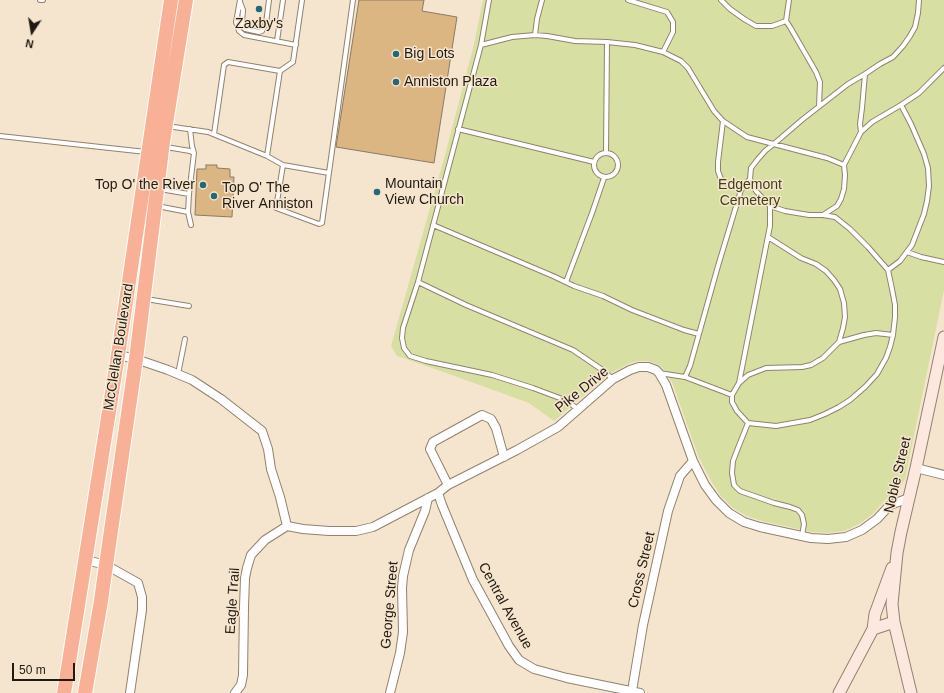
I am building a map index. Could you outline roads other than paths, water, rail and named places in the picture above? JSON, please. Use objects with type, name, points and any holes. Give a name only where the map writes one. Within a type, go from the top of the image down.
[{"type":"highway","name":"McClellan Boulevard","points":[[85,693],[101,601],[144,298],[162,147],[160,125],[171,0]]},
{"type":"highway","name":"McClellan Boulevard","points":[[64,693],[149,152],[160,125],[186,0]]},
{"type":"highway","points":[[90,693],[91,660]]},
{"type":"main road","name":"Noble Street","points":[[911,693],[894,622],[892,604],[897,553],[901,532],[944,337]]},
{"type":"main road","points":[[839,693],[873,629],[875,614],[897,553]]},
{"type":"main road","points":[[873,629],[894,622]]},
{"type":"street","points":[[118,355],[136,359],[192,380],[221,399],[262,431],[268,449],[271,469],[287,526]]},
{"type":"street","name":"Pike Drive","points":[[287,526],[303,529],[356,531],[373,527],[438,493],[448,485],[518,450],[558,427],[613,379],[639,367],[648,367],[656,370],[658,373]]},
{"type":"street","points":[[658,373],[666,385],[693,461],[706,485],[716,500],[729,513],[744,522],[811,538],[828,539],[846,537],[862,530],[877,519],[890,505],[909,498]]},
{"type":"street","points":[[448,485],[430,449],[433,442],[482,415],[491,419],[496,428],[504,457]]},
{"type":"street","name":"Cross Street","points":[[636,692],[643,625],[668,511],[680,476],[693,461]]},
{"type":"street","points":[[916,468],[944,475]]},
{"type":"street","name":"Central Avenue","points":[[438,493],[473,580],[509,646],[519,660],[534,669],[567,678],[636,692]]},
{"type":"street","name":"George Street","points":[[390,693],[400,653],[403,632],[402,576],[409,550],[425,511],[428,498]]},
{"type":"street","name":"Eagle Trail","points":[[235,693],[241,685],[243,675],[245,578],[247,568],[252,555],[265,540],[287,526]]},
{"type":"street","points":[[86,560],[106,565],[138,583],[142,597],[142,610],[130,693]]},
{"type":"lane","points":[[240,1],[244,10],[242,22],[244,29],[259,32],[262,31],[266,23],[269,0]]},
{"type":"lane","points":[[277,41],[283,0]]},
{"type":"lane","points":[[214,134],[224,65],[228,62],[280,71],[293,62],[302,0]]},
{"type":"lane","points":[[283,165],[276,208],[319,224],[322,223],[353,0]]},
{"type":"lane","points":[[490,0],[481,45],[418,282],[403,328],[402,338],[404,348],[410,356],[426,361],[492,375],[565,400],[579,409]]},
{"type":"lane","points":[[535,36],[537,19],[542,0]]},
{"type":"lane","points":[[628,0],[667,12],[673,22],[673,32],[663,52]]},
{"type":"lane","points":[[720,0],[730,9],[756,26],[772,26],[786,22]]},
{"type":"lane","points":[[789,0],[786,22],[816,72],[820,82],[819,106]]},
{"type":"lane","points":[[768,238],[801,258],[816,264],[834,280],[840,289],[844,303],[845,317],[839,342],[823,358],[811,365],[802,367],[766,368],[748,375],[739,383],[732,395],[732,402],[737,412],[748,423],[776,426],[810,420],[839,407],[865,387],[877,374],[886,358],[893,335],[895,306],[888,270],[868,246],[835,217],[809,215],[770,206],[756,191],[750,179],[751,168],[765,151],[819,106],[848,84],[893,57],[910,36],[918,13],[919,0]]},
{"type":"lane","points":[[240,1],[236,22],[239,31],[244,35],[296,44]]},
{"type":"lane","points":[[481,45],[512,37],[547,36],[575,42],[607,42],[635,45],[663,52],[681,61],[688,68],[714,111],[723,121],[747,137],[827,158],[844,165]]},
{"type":"lane","points":[[606,153],[607,42]]},
{"type":"lane","points":[[823,215],[837,206],[841,199],[844,182],[844,165],[861,132],[872,122],[918,93],[944,68]]},
{"type":"lane","points":[[267,156],[280,71]]},
{"type":"lane","points":[[861,132],[860,124],[865,74]]},
{"type":"lane","points":[[888,270],[900,260],[912,245],[928,201],[928,168],[924,154],[901,105]]},
{"type":"lane","points":[[723,121],[718,171],[721,179],[729,185],[741,190]]},
{"type":"lane","points":[[160,125],[208,132],[267,156],[283,165],[329,173]]},
{"type":"lane","points":[[190,129],[194,153],[188,212],[191,226]]},
{"type":"lane","points":[[458,129],[594,162]]},
{"type":"lane","points":[[0,136],[149,152]]},
{"type":"lane","points":[[162,147],[190,151],[194,153]]},
{"type":"lane","points":[[606,153],[610,154],[616,159],[618,170],[612,176],[604,178],[596,174],[593,166],[598,156],[606,153]]},
{"type":"lane","points":[[566,282],[604,178]]},
{"type":"lane","points":[[685,377],[690,366],[741,190],[750,179]]},
{"type":"lane","points":[[157,188],[189,194]]},
{"type":"lane","points":[[155,206],[188,212]]},
{"type":"lane","points":[[739,383],[768,238],[770,226],[770,206]]},
{"type":"lane","points":[[432,225],[566,282],[603,296],[632,310],[684,330],[699,334]]},
{"type":"lane","points":[[907,252],[944,262]]},
{"type":"lane","points":[[418,282],[466,305],[573,350],[613,379]]},
{"type":"lane","points":[[144,298],[189,306]]},
{"type":"lane","points":[[839,342],[876,333],[893,335]]},
{"type":"lane","points":[[178,374],[185,339]]},
{"type":"lane","points":[[658,373],[685,377],[732,395]]},
{"type":"lane","points":[[748,423],[733,461],[732,473],[734,485],[740,491],[798,510],[802,515],[804,524],[802,536]]},
{"type":"place","name":"Zaxby's","points":[[259,9]]},
{"type":"place","name":"Big Lots","points":[[396,54]]},
{"type":"place","name":"Anniston Plaza","points":[[396,82]]},
{"type":"place","name":"Top O' the River","points":[[203,185]]},
{"type":"place","name":"Mountain View Church","points":[[377,192]]},
{"type":"place","name":"Top O' The River Anniston","points":[[214,196]]},
{"type":"park label","name":"Edgemont Cemetery","points":[[750,194]]}]
